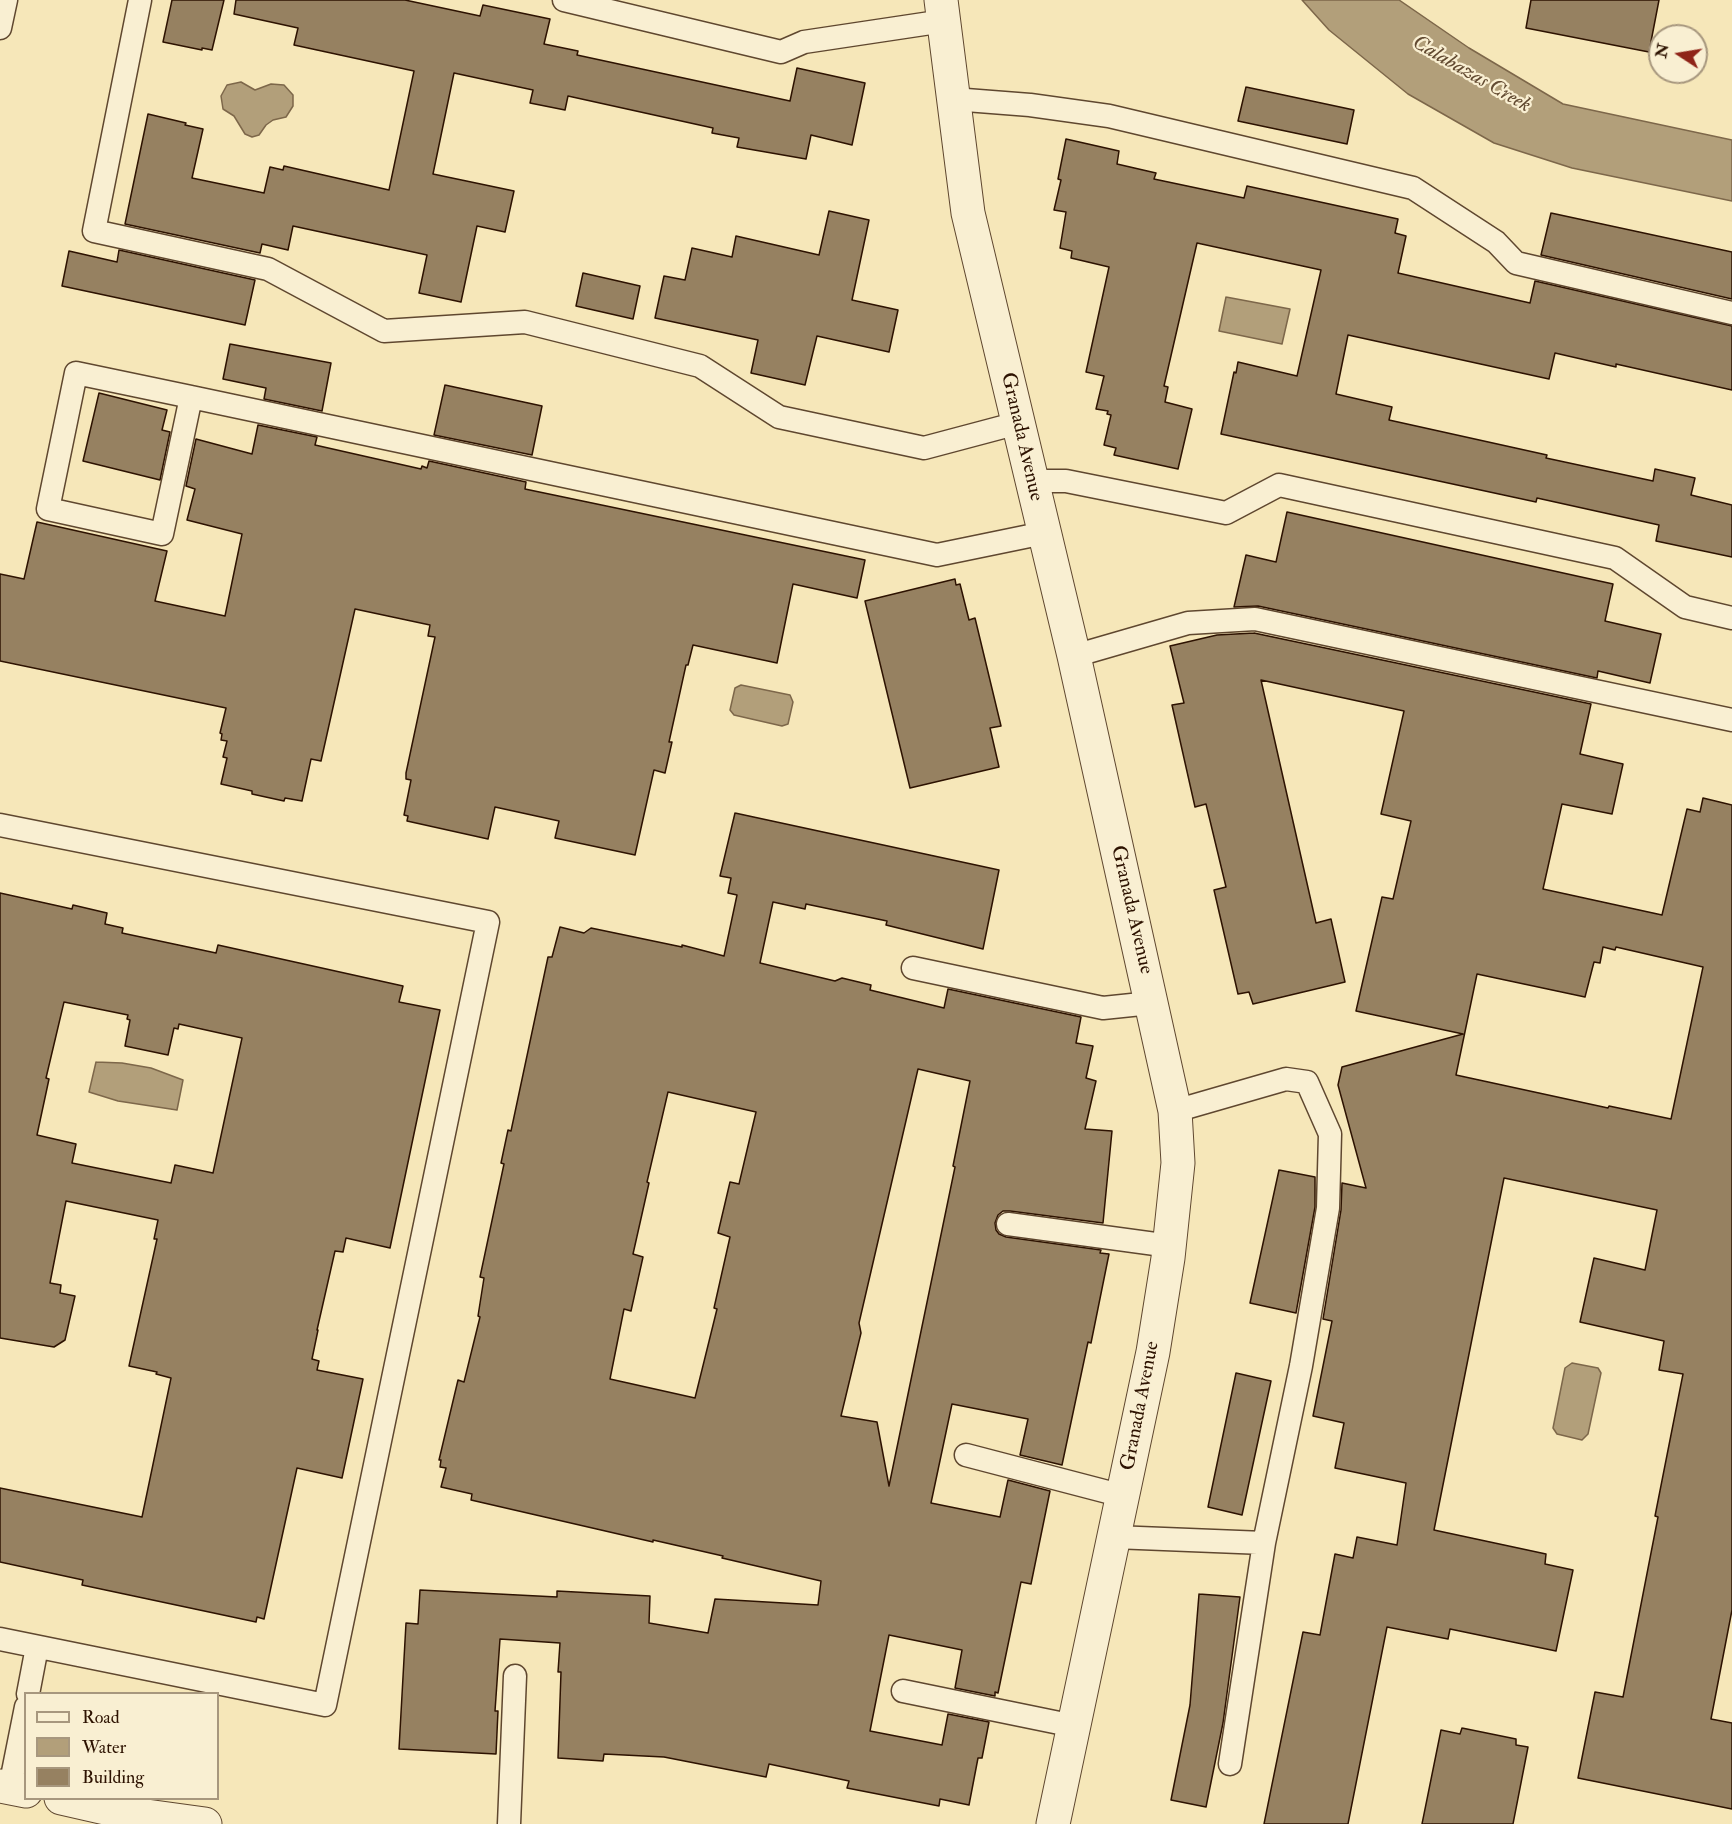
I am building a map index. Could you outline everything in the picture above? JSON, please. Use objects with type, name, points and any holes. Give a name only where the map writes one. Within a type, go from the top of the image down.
[{"type":"street","name":"Granada Avenue","points":[[943,10],[968,213],[1074,656],[1175,1111],[1178,1163],[1170,1246],[1153,1352],[1053,1824]]},
{"type":"street","points":[[68,1800],[131,1819],[205,1824]]},
{"type":"lane","points":[[0,28],[6,0]]},
{"type":"lane","points":[[140,0],[94,231],[268,269],[384,332],[525,322],[700,366],[779,417],[924,448],[1018,423]]},
{"type":"lane","points":[[564,0],[781,52],[804,42],[943,10]]},
{"type":"lane","points":[[953,99],[1030,105],[1109,116],[1404,185],[1413,188],[1496,242],[1516,263],[1732,313]]},
{"type":"lane","points":[[191,397],[162,534],[48,509],[76,373],[191,397],[937,555],[1044,533]]},
{"type":"lane","points":[[1032,481],[1066,481],[1226,513],[1279,485],[1615,558],[1685,607],[1732,618]]},
{"type":"lane","points":[[1074,656],[1188,623],[1255,619],[1732,720]]},
{"type":"lane","points":[[0,825],[489,922],[325,1705],[0,1639]]},
{"type":"lane","points":[[913,968],[1103,1008],[1151,1003]]},
{"type":"lane","points":[[1175,1111],[1286,1079],[1307,1082],[1330,1134],[1328,1208],[1301,1366],[1264,1543],[1230,1764]]},
{"type":"lane","points":[[1008,1224],[1170,1246]]},
{"type":"lane","points":[[966,1455],[1123,1496]]},
{"type":"lane","points":[[1114,1537],[1264,1543]]},
{"type":"lane","points":[[28,1692],[37,1647]]},
{"type":"lane","points":[[509,1824],[515,1676]]},
{"type":"lane","points":[[903,1691],[1074,1726]]},
{"type":"lane","points":[[12,1788],[24,1719]]},
{"type":"water","name":"Calabazas Creek","points":[[1302,0],[1399,0],[1469,48],[1563,104],[1732,140],[1732,201],[1572,168],[1494,143],[1408,94],[1329,30]]},
{"type":"water","points":[[241,82],[255,90],[271,84],[284,85],[293,95],[293,106],[286,117],[273,120],[259,135],[252,137],[245,134],[234,116],[223,109],[221,96],[227,85]]},
{"type":"water","points":[[1226,297],[1290,309],[1282,344],[1219,331]]},
{"type":"water","points":[[741,685],[790,695],[793,702],[788,724],[782,726],[734,715],[730,710],[735,688]]},
{"type":"water","points":[[96,1062],[122,1063],[151,1068],[183,1080],[177,1110],[118,1101],[89,1092]]},
{"type":"water","points":[[1572,1363],[1598,1368],[1601,1373],[1588,1434],[1582,1440],[1557,1434],[1553,1428],[1565,1368]]},
{"type":"building","points":[[172,0],[224,0],[212,50],[163,42]]},
{"type":"building","points":[[236,0],[405,0],[480,16],[483,5],[550,19],[544,44],[578,51],[577,55],[790,101],[797,68],[865,83],[852,145],[811,135],[806,159],[737,147],[739,138],[712,133],[713,128],[568,96],[565,110],[530,103],[533,90],[454,73],[433,174],[514,191],[505,232],[477,226],[461,302],[419,293],[427,255],[293,226],[288,250],[262,244],[260,253],[125,224],[148,114],[203,129],[192,178],[264,193],[270,167],[283,170],[284,166],[389,190],[414,71],[294,45],[298,28],[234,14]]},
{"type":"building","points":[[1531,0],[1659,0],[1654,24],[1648,24],[1648,52],[1526,28]]},
{"type":"building","points":[[1246,87],[1354,110],[1347,144],[1238,121]]},
{"type":"building","points":[[1066,139],[1119,151],[1117,164],[1156,173],[1154,179],[1244,198],[1247,186],[1398,219],[1395,233],[1406,236],[1398,273],[1530,303],[1535,281],[1732,326],[1732,390],[1555,353],[1549,379],[1348,335],[1336,394],[1392,407],[1389,420],[1547,455],[1546,458],[1653,481],[1655,469],[1695,478],[1691,495],[1732,505],[1732,557],[1656,541],[1659,525],[1537,498],[1536,502],[1221,434],[1238,362],[1297,376],[1321,270],[1197,243],[1164,386],[1168,387],[1165,402],[1192,409],[1178,469],[1114,455],[1116,448],[1104,445],[1111,415],[1107,414],[1108,411],[1096,409],[1104,376],[1086,372],[1109,267],[1071,258],[1072,251],[1060,248],[1066,212],[1054,210],[1061,180],[1058,179]]},
{"type":"building","points":[[829,211],[869,220],[852,300],[898,310],[889,352],[817,336],[805,385],[751,373],[758,340],[655,318],[664,276],[685,280],[692,248],[732,257],[736,236],[819,255]]},
{"type":"building","points":[[1551,213],[1732,252],[1732,299],[1541,255]]},
{"type":"building","points":[[119,250],[255,280],[245,325],[62,286],[69,251],[117,262]]},
{"type":"building","points":[[583,273],[640,286],[633,319],[576,306]]},
{"type":"building","points":[[230,344],[331,363],[322,411],[264,399],[266,388],[223,379]]},
{"type":"building","points":[[445,385],[542,406],[532,455],[434,435]]},
{"type":"building","points":[[99,393],[167,410],[162,430],[170,432],[160,480],[83,461]]},
{"type":"building","points":[[258,425],[317,437],[315,445],[421,469],[422,466],[427,468],[429,461],[526,482],[525,489],[865,560],[857,598],[793,584],[777,663],[693,645],[688,665],[686,665],[669,742],[672,742],[665,773],[654,770],[635,855],[555,838],[559,821],[495,807],[488,839],[407,821],[408,816],[404,815],[411,780],[406,779],[406,773],[435,637],[428,636],[430,625],[355,609],[321,761],[311,759],[302,801],[285,798],[284,801],[252,794],[252,791],[221,784],[227,758],[223,757],[227,741],[221,740],[222,734],[220,733],[226,708],[0,661],[0,574],[24,579],[37,522],[167,551],[155,601],[225,616],[242,534],[187,520],[195,489],[186,486],[196,439],[252,454]]},
{"type":"building","points":[[1287,512],[1613,584],[1605,621],[1661,634],[1650,683],[1598,671],[1597,678],[1258,606],[1234,607],[1246,555],[1276,562]]},
{"type":"building","points":[[955,579],[956,585],[960,584],[969,620],[975,618],[1001,726],[990,728],[999,767],[910,788],[865,601]]},
{"type":"building","points":[[1254,633],[1591,704],[1580,754],[1623,764],[1612,814],[1562,804],[1543,889],[1662,915],[1687,809],[1700,812],[1703,798],[1732,805],[1732,1610],[1711,1719],[1732,1723],[1732,1809],[1578,1778],[1595,1692],[1623,1697],[1683,1374],[1659,1370],[1664,1341],[1580,1322],[1594,1258],[1645,1270],[1657,1210],[1504,1178],[1434,1530],[1546,1554],[1545,1564],[1573,1570],[1556,1651],[1450,1629],[1448,1639],[1387,1627],[1348,1824],[1264,1824],[1303,1632],[1320,1635],[1335,1554],[1353,1558],[1357,1537],[1397,1545],[1406,1483],[1335,1468],[1344,1423],[1313,1416],[1332,1321],[1323,1319],[1341,1210],[1342,1183],[1366,1188],[1338,1085],[1342,1067],[1463,1034],[1356,1011],[1382,897],[1393,899],[1411,821],[1381,814],[1404,711],[1261,680],[1316,923],[1331,919],[1345,982],[1253,1004],[1249,992],[1238,994],[1214,890],[1226,887],[1206,804],[1195,807],[1172,705],[1184,703],[1170,646],[1217,635]],"holes":[[[1603,947],[1615,950],[1616,947],[1703,967],[1671,1119],[1609,1106],[1608,1108],[1456,1075],[1477,974],[1585,997],[1594,962],[1600,963]]]},
{"type":"building","points":[[735,813],[999,870],[983,949],[886,925],[887,921],[806,904],[805,909],[773,902],[760,963],[835,981],[842,978],[871,985],[870,990],[944,1008],[948,989],[1081,1017],[1076,1043],[1093,1046],[1086,1078],[1096,1081],[1085,1129],[1112,1131],[1103,1223],[1003,1211],[998,1215],[995,1223],[999,1234],[1006,1237],[1101,1250],[1100,1253],[1109,1254],[1062,1465],[1020,1455],[1028,1419],[952,1404],[931,1503],[1000,1517],[1008,1480],[1050,1491],[1031,1584],[1021,1582],[998,1693],[995,1692],[995,1696],[955,1688],[962,1650],[889,1635],[870,1731],[942,1745],[948,1714],[989,1722],[982,1758],[978,1758],[969,1805],[940,1799],[939,1806],[847,1788],[849,1781],[769,1764],[766,1777],[664,1757],[604,1754],[603,1761],[558,1758],[560,1643],[500,1639],[495,1711],[498,1711],[496,1754],[399,1749],[406,1623],[418,1624],[420,1590],[557,1597],[557,1591],[650,1596],[649,1623],[708,1633],[715,1599],[818,1605],[821,1581],[722,1558],[723,1556],[471,1500],[472,1494],[441,1487],[446,1468],[440,1467],[441,1460],[439,1460],[458,1380],[464,1382],[480,1317],[478,1316],[484,1278],[480,1277],[504,1164],[501,1163],[508,1130],[511,1131],[548,957],[552,957],[560,927],[584,933],[591,928],[682,947],[682,945],[724,956],[737,895],[728,893],[731,878],[720,876]],"holes":[[[918,1069],[970,1081],[953,1166],[955,1167],[889,1486],[877,1422],[841,1416],[861,1333],[859,1323]],[[668,1092],[756,1112],[739,1184],[730,1182],[718,1233],[730,1237],[714,1308],[717,1309],[695,1398],[610,1379],[624,1309],[631,1311],[643,1257],[633,1254]]]},
{"type":"building","points":[[0,893],[72,909],[73,905],[107,913],[105,924],[123,928],[122,933],[216,953],[218,945],[403,986],[399,1002],[440,1010],[390,1248],[346,1238],[343,1252],[335,1251],[317,1330],[312,1359],[319,1361],[317,1370],[363,1379],[342,1478],[297,1468],[264,1619],[257,1617],[256,1622],[82,1585],[83,1580],[0,1562],[0,1488],[142,1517],[171,1378],[156,1374],[157,1372],[129,1366],[157,1239],[154,1239],[158,1220],[66,1201],[50,1283],[61,1285],[60,1293],[75,1296],[65,1340],[54,1347],[0,1338]],"holes":[[[64,1002],[128,1015],[127,1019],[130,1020],[125,1046],[168,1055],[174,1028],[178,1029],[179,1024],[242,1038],[213,1173],[175,1165],[171,1183],[72,1163],[76,1144],[37,1135],[49,1079],[46,1078]]]},
{"type":"building","points":[[1279,1170],[1315,1177],[1315,1207],[1296,1313],[1250,1303]]},
{"type":"building","points":[[1236,1373],[1271,1381],[1242,1515],[1208,1507]]},
{"type":"building","points":[[1199,1594],[1240,1597],[1223,1723],[1206,1807],[1171,1800],[1190,1705]]},
{"type":"building","points":[[1462,1728],[1516,1739],[1516,1745],[1528,1747],[1513,1824],[1422,1824],[1441,1730],[1460,1734]]}]
